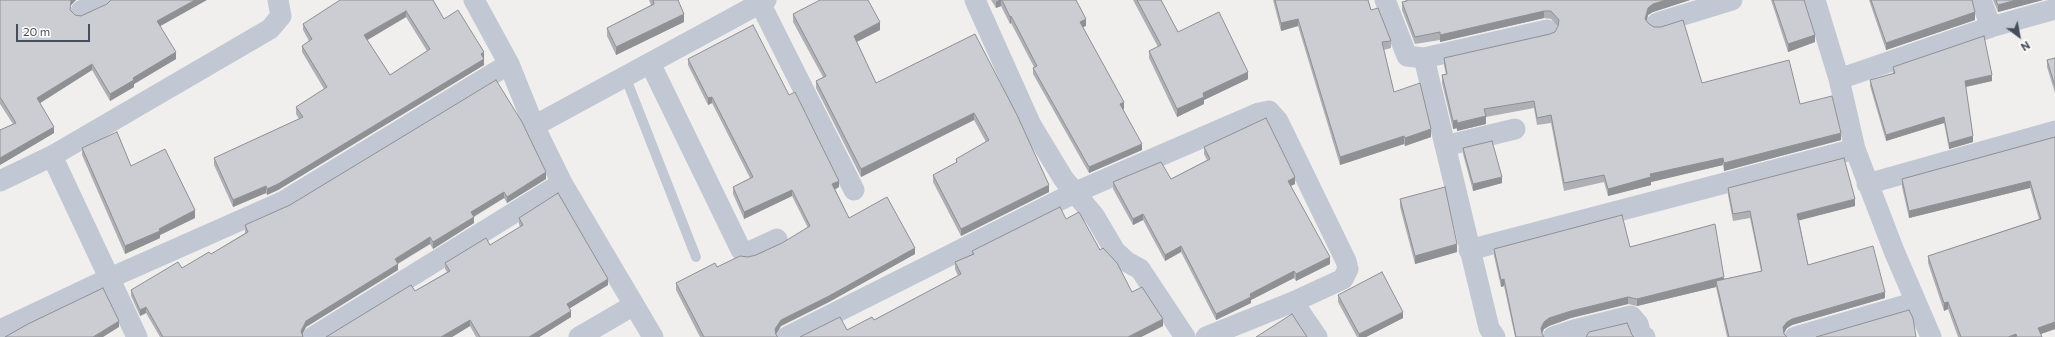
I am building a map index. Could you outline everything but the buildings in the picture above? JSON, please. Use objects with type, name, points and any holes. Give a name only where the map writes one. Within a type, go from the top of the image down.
[{"type":"street","points":[[80,11],[101,0]]},
{"type":"street","points":[[0,181],[52,156],[270,29],[281,16],[278,0]]},
{"type":"street","points":[[474,0],[509,64],[534,126],[562,183],[652,337]]},
{"type":"street","points":[[975,0],[1031,125],[1064,178],[1095,217],[1115,251],[1126,262],[1140,269],[1185,337]]},
{"type":"street","points":[[1385,0],[1406,56],[1424,58],[1547,30]]},
{"type":"street","points":[[1656,23],[1732,0]]},
{"type":"street","points":[[1815,0],[1839,79],[1855,149],[1930,337]]},
{"type":"street","points":[[1981,0],[1990,25]]},
{"type":"street","points":[[534,126],[763,2],[854,190]]},
{"type":"street","points":[[1839,79],[1990,25],[2055,6]]},
{"type":"street","points":[[1424,58],[1469,250],[1489,328],[1495,337]]},
{"type":"street","points":[[650,63],[742,250],[746,252],[751,251],[777,239]]},
{"type":"street","points":[[0,330],[110,278],[284,201],[509,64]]},
{"type":"street","points":[[787,337],[1076,192],[1259,113],[1269,111],[1278,121],[1346,261],[1348,269],[1342,279],[1294,302],[1206,337]]},
{"type":"street","points":[[1445,146],[1515,129]]},
{"type":"street","points":[[1868,184],[2055,131]]},
{"type":"street","points":[[1469,250],[1855,149]]},
{"type":"street","points":[[52,156],[137,337]]},
{"type":"street","points":[[313,337],[562,183]]},
{"type":"street","points":[[1294,302],[1318,337]]},
{"type":"street","points":[[1795,337],[1916,302]]},
{"type":"street","points":[[579,337],[634,305]]},
{"type":"street","points":[[1553,337],[1576,333],[1631,316],[1638,324],[1641,335],[1645,337]]},
{"type":"lane","points":[[625,76],[696,257]]}]
